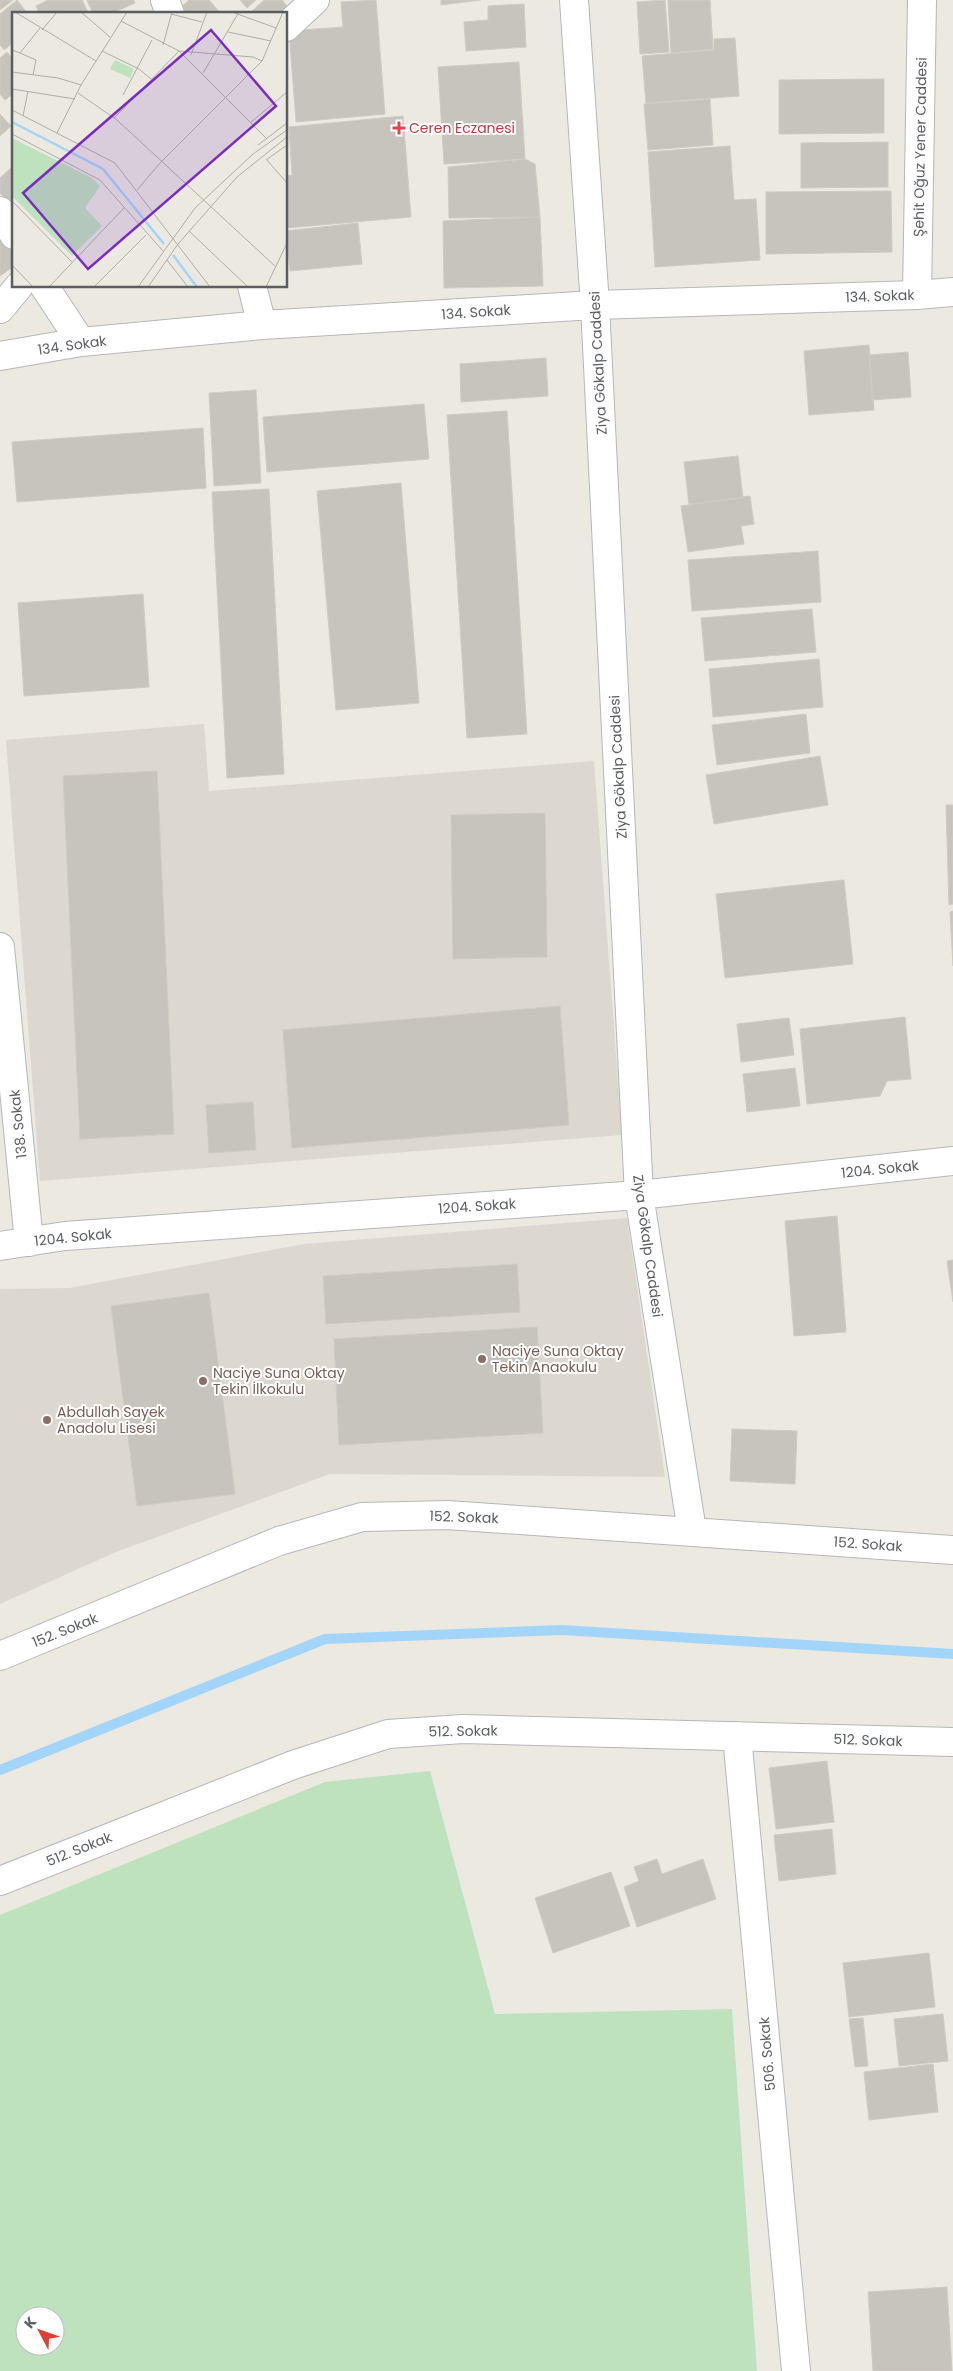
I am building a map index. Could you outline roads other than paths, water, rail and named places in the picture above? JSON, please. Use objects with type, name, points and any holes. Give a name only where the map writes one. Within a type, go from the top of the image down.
[{"type":"street","points":[[165,0],[169,12]]},
{"type":"street","points":[[288,25],[315,0]]},
{"type":"street","name":"Ziya Gökalp Caddesi","points":[[574,0],[595,305],[638,1195],[692,1531]]},
{"type":"street","name":"Şehit Oğuz Yener Caddesi","points":[[917,295],[922,0]]},
{"type":"street","points":[[0,211],[12,232]]},
{"type":"street","points":[[0,309],[17,288]]},
{"type":"street","points":[[45,288],[81,342]]},
{"type":"street","points":[[253,288],[262,325]]},
{"type":"street","name":"134. Sokak","points":[[0,356],[81,342],[262,325],[595,305],[917,295],[953,292]]},
{"type":"street","name":"138. Sokak","points":[[0,947],[29,1242]]},
{"type":"street","name":"1204. Sokak","points":[[0,1246],[65,1236],[638,1195],[953,1160]]},
{"type":"street","name":"152. Sokak","points":[[0,1656],[279,1541],[362,1517],[447,1515],[953,1550]]},
{"type":"street","name":"512. Sokak","points":[[0,1881],[293,1765],[388,1734],[463,1729],[953,1742]]},
{"type":"street","name":"506. Sokak","points":[[737,1736],[796,2371]]},
{"type":"waterway","points":[[0,1770],[325,1639],[562,1630],[953,1654]]},
{"type":"place","name":"Ceren Eczanesi","points":[[399,128]]},
{"type":"place","name":"Naciye Suna Oktay Tekin Anaokulu","points":[[482,1359]]},
{"type":"place","name":"Naciye Suna Oktay Tekin İlkokulu","points":[[203,1381]]},
{"type":"place","name":"Abdullah Sayek Anadolu Lisesi","points":[[47,1420]]}]
